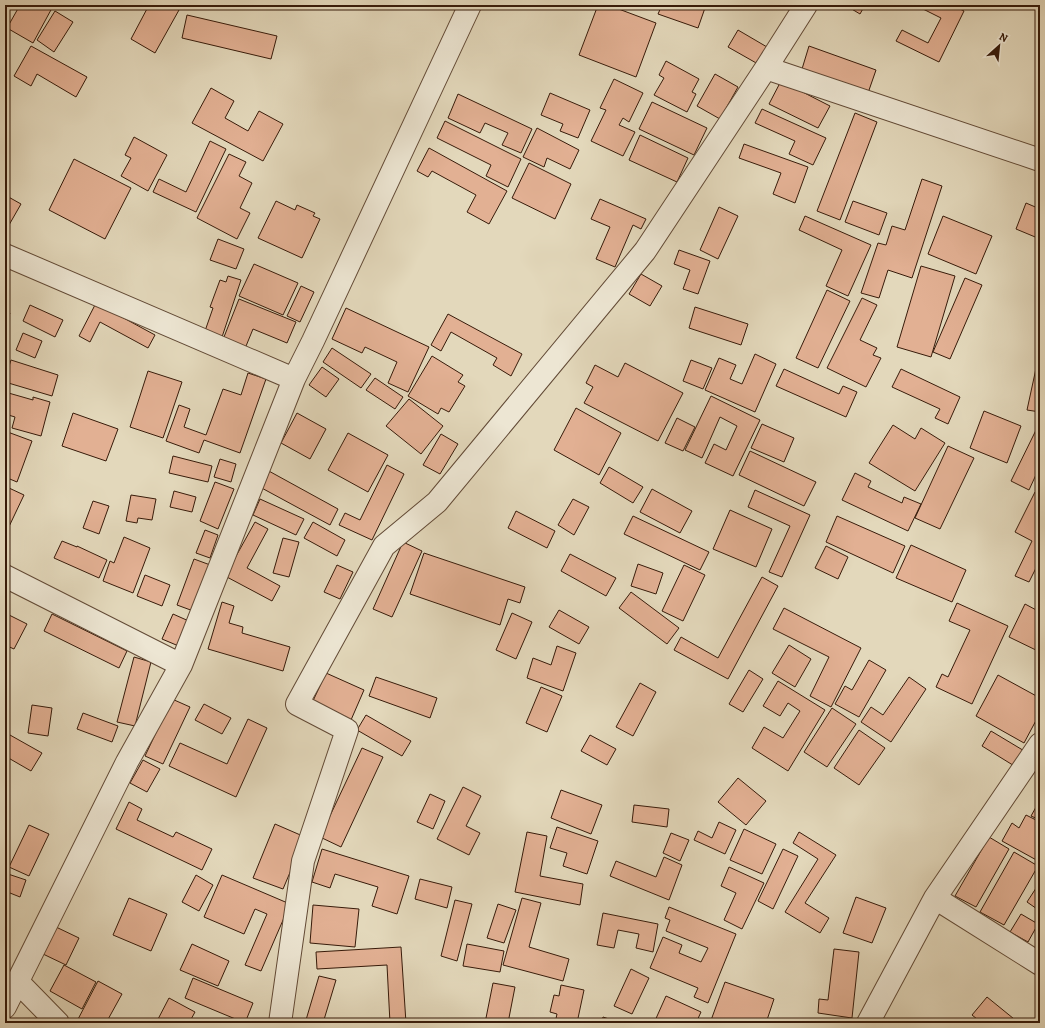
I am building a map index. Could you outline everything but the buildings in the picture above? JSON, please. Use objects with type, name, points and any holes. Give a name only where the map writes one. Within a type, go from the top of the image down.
[{"type":"street","points":[[5,1007],[127,762],[181,665],[294,379],[470,5]]},
{"type":"street","points":[[280,1023],[303,861],[347,730],[297,704],[384,546],[437,502],[645,251],[806,5]]},
{"type":"street","points":[[766,68],[1040,160]]},
{"type":"street","points":[[5,254],[294,379]]},
{"type":"street","points":[[5,576],[181,665]]},
{"type":"street","points":[[868,1023],[935,898],[1040,744]]},
{"type":"street","points":[[935,898],[1040,964]]},
{"type":"street","points":[[18,981],[58,1023]]}]
